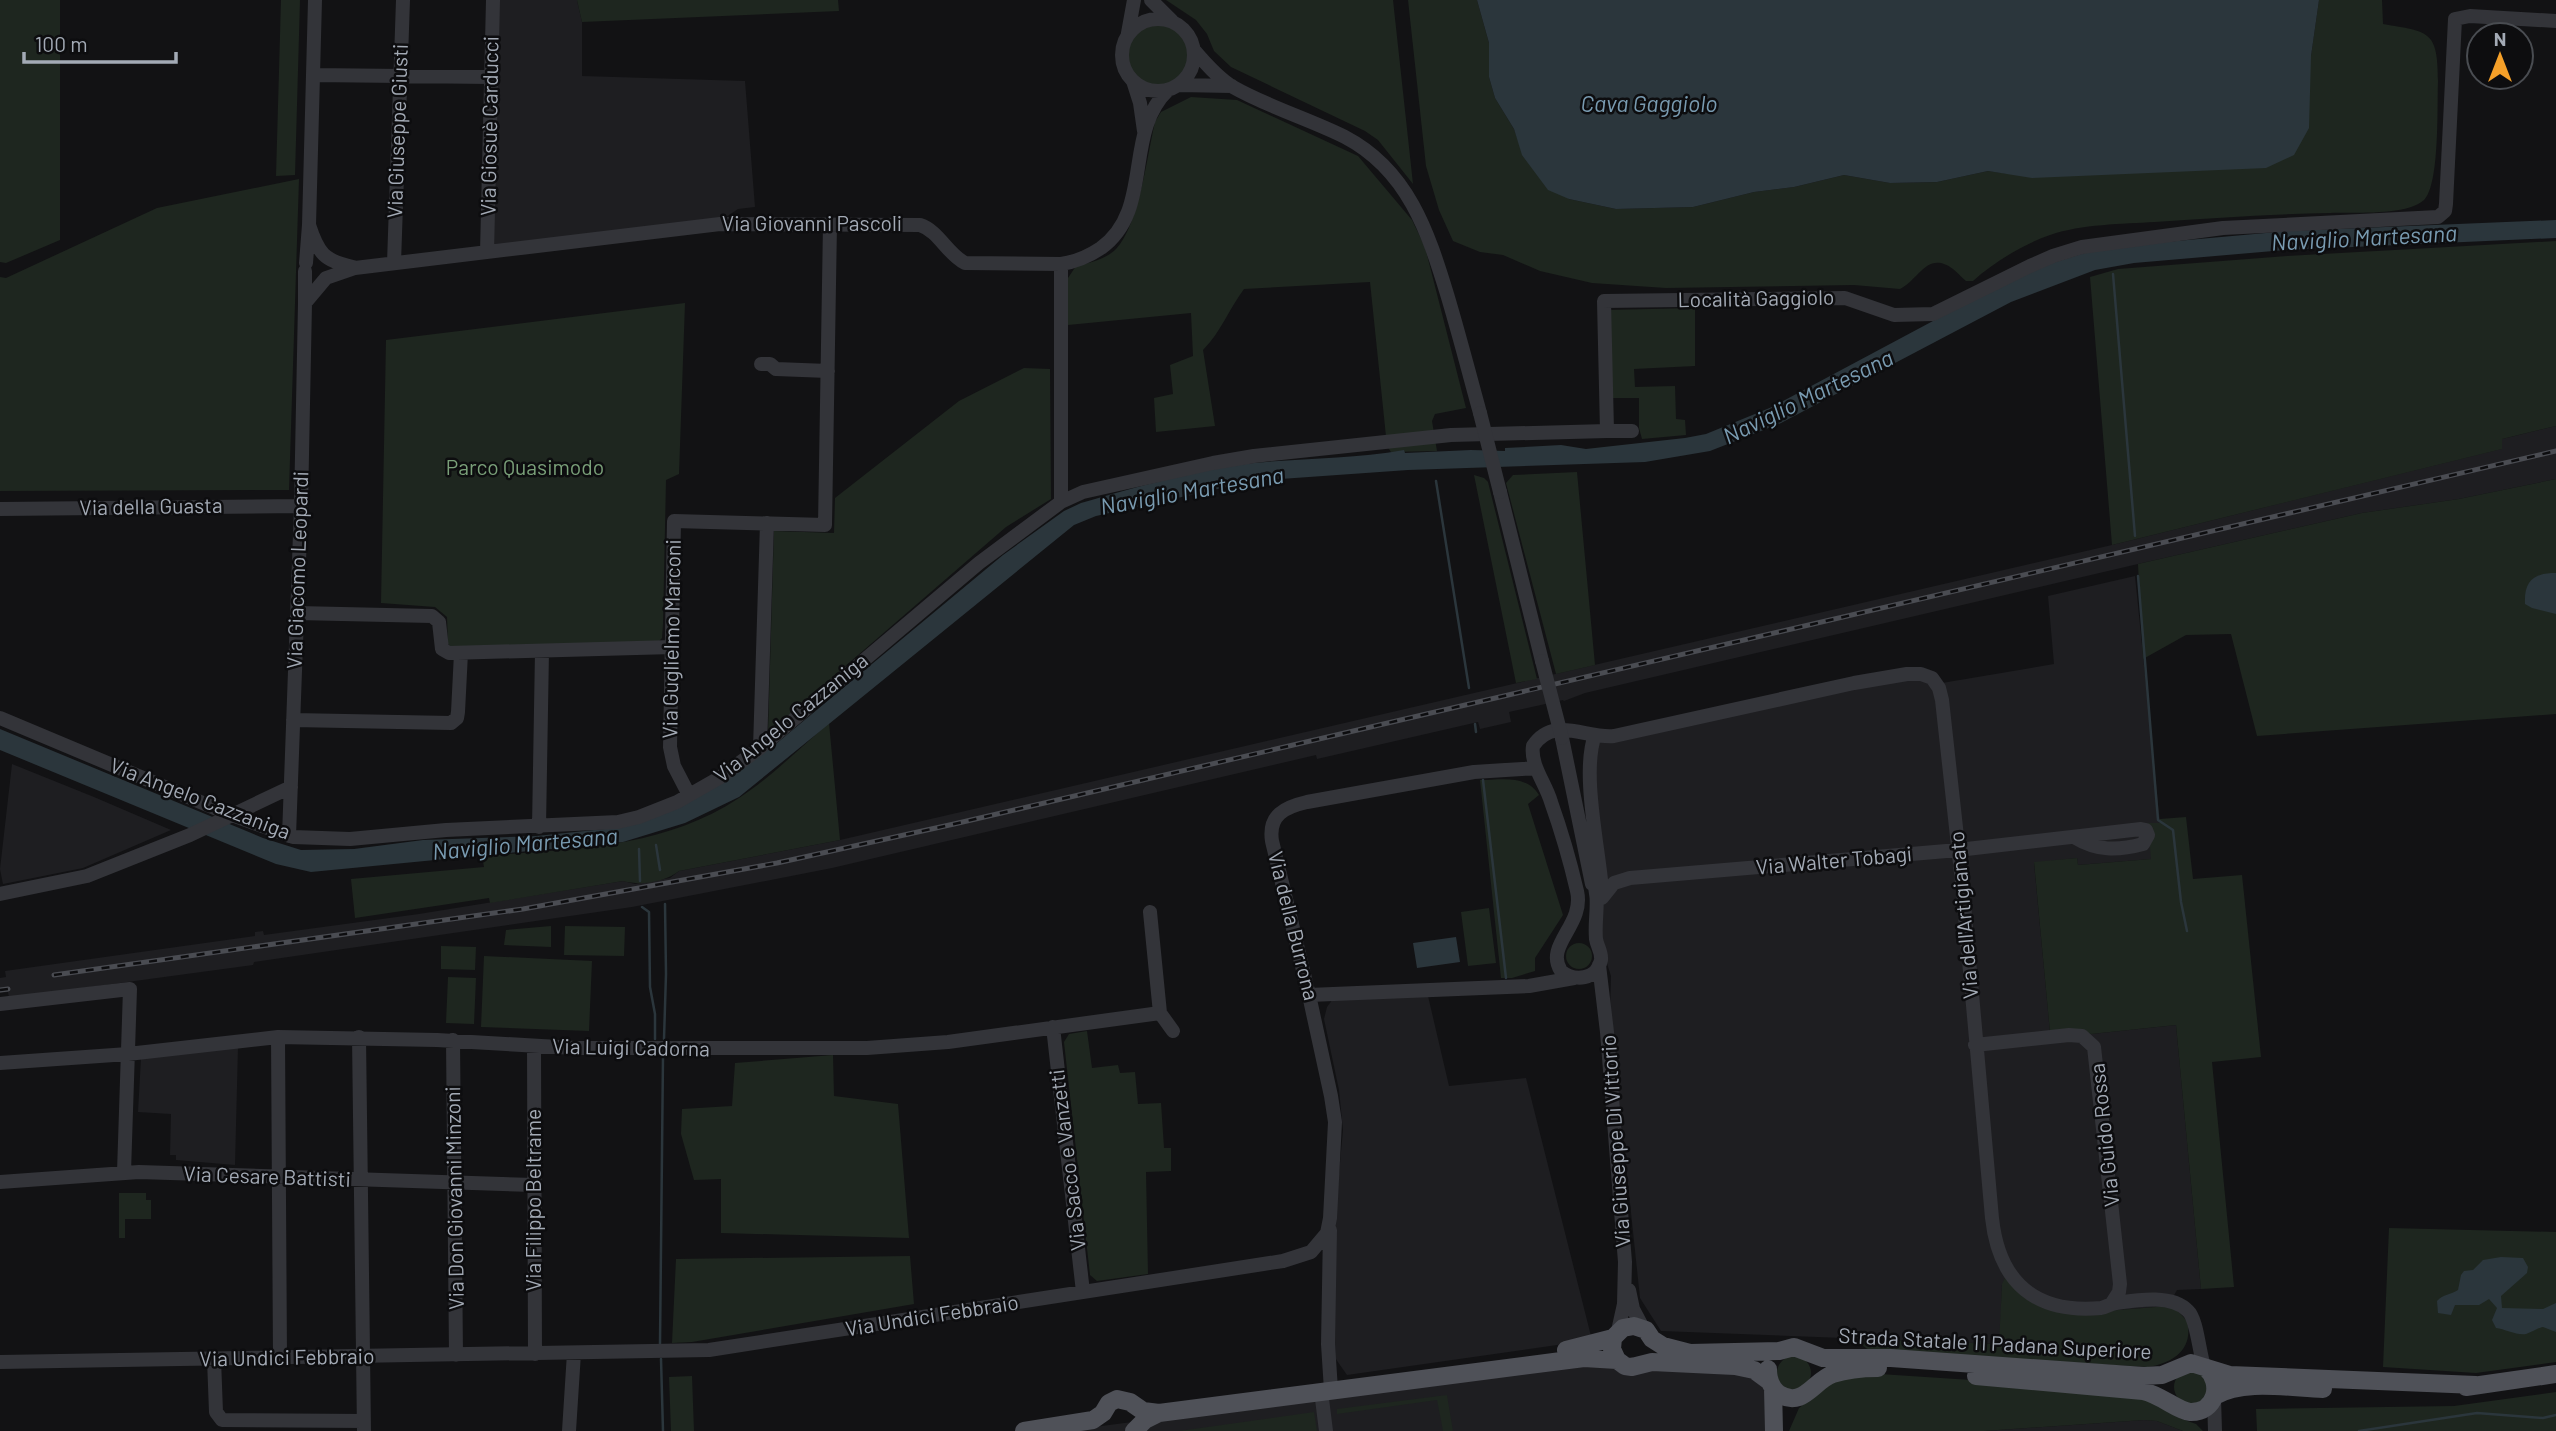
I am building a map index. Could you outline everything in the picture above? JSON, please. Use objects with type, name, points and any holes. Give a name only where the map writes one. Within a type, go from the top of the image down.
[{"type":"main road","name":"Strada Statale 11 Padana Superiore","points":[[1448,1374],[1518,1358],[1585,1347],[1628,1326],[1647,1333],[1670,1349],[1690,1353],[1779,1351],[1798,1347],[1823,1358],[1891,1358],[2144,1376],[2162,1375],[2191,1363],[2230,1375],[2476,1385]]},
{"type":"main road","points":[[1646,1363],[1652,1354],[1647,1333]]},
{"type":"main road","points":[[1616,1334],[1612,1349],[1617,1360]]},
{"type":"main road","points":[[1774,1431],[1768,1372],[1770,1362],[1779,1351]]},
{"type":"main road","name":"Strada Statale 11 Padana Superiore","points":[[1024,1431],[1083,1423],[1105,1424],[1109,1403],[1117,1399],[1130,1402],[1136,1421],[1160,1413],[1584,1358],[1617,1360],[1629,1367],[1646,1363],[1735,1366],[1754,1370],[1786,1397],[1802,1396],[1812,1390],[1816,1383],[1818,1365],[1811,1354]]},
{"type":"main road","name":"Strada Statale 11 Padana Superiore","points":[[2178,1367],[2169,1378],[2167,1386],[2170,1398],[2182,1408]]},
{"type":"main road","points":[[2205,1367],[2215,1381],[2214,1397]]},
{"type":"main road","name":"Strada Statale 11 Padana Superiore","points":[[1816,1383],[1851,1370],[1878,1368],[2141,1391],[2157,1395],[2182,1408],[2204,1408],[2214,1397],[2230,1388],[2244,1386],[2397,1392],[2441,1390],[2556,1374]]},
{"type":"main road","points":[[1782,1431],[1790,1411],[1802,1396]]},
{"type":"street","name":"Via Giacomo Leopardi","points":[[289,836],[315,0]]},
{"type":"street","name":"Via Giuseppe Giusti","points":[[394,263],[403,0]]},
{"type":"street","name":"Via Giosuè Carducci","points":[[487,251],[493,0]]},
{"type":"street","points":[[1134,0],[1121,54],[1122,64],[1133,81],[1142,109],[1144,135]]},
{"type":"street","points":[[1061,502],[1061,264],[1097,250],[1122,227],[1131,207],[1144,135],[1156,104],[1191,70],[1194,50],[1191,38],[1151,0]]},
{"type":"street","name":"Località Gaggiolo","points":[[1607,431],[1604,301],[1845,298],[1894,315],[1933,314],[2053,256],[2082,247],[2223,229],[2438,217],[2445,211],[2446,204],[2455,19],[2470,16],[2556,21]]},
{"type":"street","points":[[1127,35],[1147,20],[1159,18],[1171,21]]},
{"type":"street","points":[[1194,50],[1232,86],[1362,147],[1387,170],[1417,210],[1432,246],[1480,413],[1562,738],[1591,878],[1598,899],[1597,943],[1601,954],[1599,965],[1589,976],[1517,987],[1310,995]]},
{"type":"street","points":[[313,75],[491,77]]},
{"type":"street","points":[[1133,81],[1149,90],[1232,86]]},
{"type":"street","name":"Via Giovanni Pascoli","points":[[326,278],[355,268],[716,224],[923,225],[958,259],[969,263],[1061,264]]},
{"type":"street","points":[[760,748],[767,523],[825,525],[830,224]]},
{"type":"street","name":"Via Giacomo Leopardi","points":[[309,225],[318,248],[330,266],[326,278]]},
{"type":"street","points":[[325,258],[313,257],[305,267],[313,281],[326,278]]},
{"type":"street","name":"Via Giovanni Pascoli","points":[[325,258],[355,268]]},
{"type":"street","points":[[305,303],[326,278]]},
{"type":"street","points":[[761,364],[771,364],[776,369],[828,371]]},
{"type":"street","points":[[1607,431],[1632,431]]},
{"type":"street","name":"Via Angelo Cazzaniga","points":[[0,718],[229,814],[289,836],[358,838],[446,830],[594,825],[629,820],[690,795],[760,748],[979,563],[1061,502],[1092,489],[1242,457],[1470,435],[1607,431]]},
{"type":"street","name":"Via della Guasta","points":[[0,509],[301,506]]},
{"type":"street","name":"Via Guglielmo Marconi","points":[[690,795],[675,770],[671,751],[674,521],[767,523]]},
{"type":"street","points":[[297,613],[432,616],[439,622],[443,650],[449,653],[673,647]]},
{"type":"street","points":[[539,827],[542,651]]},
{"type":"street","points":[[293,720],[451,723],[457,715],[460,653]]},
{"type":"street","name":"Via dell'Artigianato","points":[[1536,768],[1532,748],[1542,736],[1569,729],[1595,735],[1619,735],[1870,680],[1911,674],[1924,675],[1936,683],[1942,700],[1997,1248],[2004,1265],[2025,1292],[2049,1304],[2100,1308],[2112,1303],[2172,1301],[2187,1309],[2191,1314],[2205,1367]]},
{"type":"street","points":[[1595,735],[1591,747],[1591,795],[1602,898],[1597,916]]},
{"type":"street","points":[[1536,768],[1551,801],[1578,896],[1576,917],[1568,937]]},
{"type":"street","name":"Via della Burrona","points":[[1326,1431],[1330,1219],[1335,1119],[1310,995],[1272,841],[1273,820],[1283,810],[1300,803],[1498,769],[1536,768]]},
{"type":"street","points":[[0,894],[87,876],[190,835],[229,814],[291,787]]},
{"type":"street","name":"Via Walter Tobagi","points":[[1602,898],[1614,883],[1630,878],[1958,850],[2074,837]]},
{"type":"street","points":[[1517,987],[1538,979],[1556,961],[1558,947],[1568,937],[1590,901],[1591,878]]},
{"type":"street","points":[[1150,912],[1160,1013],[1173,1031]]},
{"type":"street","points":[[1568,937],[1585,934],[1597,943]]},
{"type":"street","points":[[1556,961],[1564,973],[1575,978]]},
{"type":"street","name":"Via Giuseppe Di Vittorio","points":[[1599,965],[1626,1275],[1633,1309],[1647,1333]]},
{"type":"street","name":"Via Giuseppe Di Vittorio","points":[[1575,978],[1596,994],[1604,1007]]},
{"type":"street","points":[[0,1004],[130,989],[124,1172]]},
{"type":"street","name":"Via Luigi Cadorna","points":[[0,1063],[128,1054],[278,1037],[359,1037],[662,1049],[867,1048],[942,1043],[1160,1013]]},
{"type":"street","name":"Via Sacco e Vanzetti","points":[[1053,1027],[1083,1292]]},
{"type":"street","name":"Via Guido Rossa","points":[[1975,1045],[2068,1035],[2082,1037],[2094,1047],[2120,1284],[2119,1292],[2112,1303]]},
{"type":"street","points":[[278,1037],[280,1358]]},
{"type":"street","points":[[214,1359],[215,1409],[220,1419],[364,1426],[359,1037]]},
{"type":"street","name":"Via Don Giovanni Minzoni","points":[[453,1040],[456,1355]]},
{"type":"street","name":"Via Filippo Beltrame","points":[[534,1046],[535,1354]]},
{"type":"street","name":"Via Cesare Battisti","points":[[0,1182],[124,1172],[534,1185]]},
{"type":"street","name":"Via della Burrona","points":[[1306,1255],[1324,1239],[1330,1219]]},
{"type":"street","points":[[1306,1255],[1322,1259],[1329,1270]]},
{"type":"street","name":"Via Undici Febbraio","points":[[0,1362],[535,1354],[724,1348],[1306,1255]]},
{"type":"street","name":"Via Giuseppe Di Vittorio","points":[[1616,1334],[1622,1321],[1626,1275]]},
{"type":"street","points":[[2178,1367],[2192,1348],[2196,1335]]},
{"type":"street","points":[[569,1431],[574,1353]]},
{"type":"street","points":[[2213,1431],[2214,1397]]},
{"type":"street","points":[[2182,1408],[2213,1431]]},
{"type":"shaded area","points":[[496,0],[577,0],[582,22],[582,76],[745,81],[755,207],[738,209],[720,221],[489,249]]},
{"type":"shaded area","points":[[2556,426],[2556,479],[2459,499],[2362,513],[2138,564],[1509,712],[1511,722],[1480,729],[1478,722],[1317,759],[1316,755],[832,868],[632,907],[254,962],[253,965],[9,998],[8,992],[0,993],[0,978],[6,977],[5,971],[255,936],[255,932],[263,931],[264,935],[419,914],[623,881],[635,884],[670,878],[679,871],[840,840],[2112,545],[2501,449],[2502,439]]},
{"type":"shaded area","points":[[2135,576],[2160,823],[2149,824],[2152,859],[2078,865],[2077,858],[2034,863],[2050,1032],[2077,1030],[2091,1034],[2176,1025],[2201,1289],[2177,1290],[2168,1306],[2081,1313],[2002,1284],[2000,1344],[1661,1331],[1640,1298],[1610,1013],[1611,976],[1600,942],[1588,749],[1608,731],[1909,669],[1942,683],[2054,664],[2048,596]]},
{"type":"shaded area","points":[[12,764],[171,830],[83,868],[3,884],[0,869]]},
{"type":"shaded area","points":[[1428,996],[1449,1086],[1526,1078],[1592,1340],[1347,1375],[1333,1355],[1334,1228],[1343,1130],[1339,1090],[1324,1019],[1327,1007],[1333,999]]},
{"type":"shaded area","points":[[238,1047],[235,1165],[176,1160],[176,1155],[170,1155],[171,1114],[138,1112],[141,1058]]},
{"type":"shaded area","points":[[1585,1362],[1744,1372],[1769,1391],[1772,1431],[1064,1431]]},
{"type":"shaded area","points":[[2157,1421],[2183,1431],[1984,1431]]},
{"type":"green space","points":[[0,0],[60,0],[60,240],[6,263],[0,262]]},
{"type":"green space","points":[[281,0],[300,0],[295,175],[276,176]]},
{"type":"green space","points":[[577,0],[838,0],[839,11],[582,22]]},
{"type":"green space","points":[[1166,0],[1393,0],[1413,184],[1378,140],[1365,131],[1231,67],[1214,51],[1207,34],[1196,20]]},
{"type":"green space","points":[[1408,0],[1477,0],[1489,43],[1489,77],[1495,98],[1514,129],[1523,155],[1569,199],[1616,209],[1693,207],[1844,175],[1890,183],[1937,182],[1988,171],[2009,174],[2311,56],[2319,0],[2382,0],[2383,24],[2421,32],[2433,43],[2438,64],[2438,81],[2437,144],[2433,178],[2424,200],[2405,209],[2393,211],[2116,224],[2062,231],[2020,248],[1973,281],[1966,281],[1953,269],[1936,263],[1924,268],[1900,289],[1854,285],[1666,288],[1592,283],[1540,271],[1503,255],[1480,252],[1453,241],[1439,210],[1426,166]]},
{"type":"green space","points":[[1158,24],[1180,33],[1189,55],[1180,77],[1158,86],[1136,77],[1127,55],[1136,33]]},
{"type":"green space","points":[[1191,97],[1237,100],[1358,156],[1412,220],[1425,247],[1466,408],[1435,414],[1432,421],[1437,451],[1391,452],[1387,446],[1370,282],[1244,289],[1215,336],[1203,350],[1215,426],[1156,432],[1154,398],[1173,394],[1170,365],[1193,356],[1191,313],[1068,325],[1068,278],[1076,266],[1108,255],[1124,238],[1136,207],[1155,122],[1161,112]]},
{"type":"green space","points":[[299,179],[289,490],[0,491],[0,277],[6,278],[157,208]]},
{"type":"green space","points":[[2556,241],[2556,426],[2502,439],[2502,449],[2112,545],[2090,277],[2118,269],[2287,256]]},
{"type":"green space","name":"Parco Quasimodo","points":[[685,303],[679,474],[666,480],[663,624],[662,638],[658,642],[453,648],[448,644],[447,617],[435,607],[381,603],[386,340]]},
{"type":"green space","points":[[1695,308],[1695,366],[1634,369],[1635,387],[1675,386],[1676,419],[1685,420],[1686,435],[1642,439],[1639,428],[1639,398],[1609,398],[1607,310]]},
{"type":"green space","points":[[1024,368],[1050,369],[1051,499],[1006,527],[768,733],[774,531],[834,533],[835,498],[959,401]]},
{"type":"green space","points":[[1577,472],[1595,665],[1556,674],[1506,483],[1513,475]]},
{"type":"green space","points":[[1474,475],[1488,482],[1537,679],[1516,683]]},
{"type":"green space","points":[[2556,479],[2556,714],[2257,736],[2231,634],[2186,635],[2143,659],[2138,564],[2362,513],[2459,499]]},
{"type":"green space","points":[[829,723],[840,840],[679,871],[652,882],[623,881],[490,903],[489,898],[355,918],[351,879],[484,867],[482,856],[615,844],[679,828],[710,815],[751,790]]},
{"type":"green space","points":[[1480,780],[1520,781],[1534,788],[1539,795],[1528,804],[1563,915],[1535,958],[1535,971],[1512,978],[1501,978]]},
{"type":"green space","points":[[2186,817],[2193,879],[2242,875],[2261,1057],[2212,1062],[2234,1287],[2201,1289],[2176,1025],[2091,1034],[2077,1030],[2050,1032],[2034,862],[2077,858],[2078,865],[2151,859],[2148,823]]},
{"type":"green space","points":[[1489,908],[1496,963],[1468,966],[1461,912]]},
{"type":"green space","points":[[551,926],[551,947],[504,945],[506,930]]},
{"type":"green space","points":[[565,926],[625,927],[624,956],[564,955]]},
{"type":"green space","points":[[1579,943],[1588,947],[1592,956],[1588,965],[1579,969],[1570,965],[1566,956],[1570,947]]},
{"type":"green space","points":[[441,946],[476,947],[475,970],[441,969]]},
{"type":"green space","points":[[484,956],[592,961],[589,1031],[481,1027]]},
{"type":"green space","points":[[448,977],[476,978],[474,1024],[446,1023]]},
{"type":"green space","points":[[1087,1031],[1092,1068],[1118,1065],[1120,1073],[1135,1072],[1138,1104],[1161,1103],[1164,1148],[1171,1148],[1171,1171],[1146,1172],[1148,1274],[1097,1281],[1090,1275],[1064,1042],[1069,1034]]},
{"type":"green space","points":[[833,1055],[834,1096],[898,1104],[909,1238],[721,1233],[721,1179],[694,1180],[681,1134],[682,1109],[732,1106],[735,1063]]},
{"type":"green space","points":[[119,1193],[146,1193],[146,1200],[151,1200],[151,1219],[125,1219],[125,1238],[119,1238]]},
{"type":"green space","points":[[2389,1228],[2556,1232],[2556,1362],[2476,1373],[2383,1367]]},
{"type":"green space","points":[[910,1256],[914,1304],[692,1342],[672,1343],[676,1259]]},
{"type":"green space","points":[[2005,1278],[2081,1313],[2168,1306],[2176,1309],[2187,1321],[2187,1339],[2180,1353],[2166,1362],[2148,1367],[1870,1351],[1862,1345],[1861,1339],[1999,1344],[2002,1284]]},
{"type":"green space","points":[[1794,1356],[1806,1361],[1811,1373],[1806,1385],[1794,1390],[1782,1385],[1777,1373],[1782,1361]]},
{"type":"green space","points":[[2191,1370],[2203,1375],[2208,1387],[2203,1399],[2191,1404],[2179,1399],[2174,1387],[2179,1375]]},
{"type":"green space","points":[[1865,1373],[2001,1382],[2145,1396],[2179,1418],[2196,1424],[2203,1431],[2183,1431],[2157,1421],[2144,1420],[1984,1431],[1789,1431],[1799,1408],[1830,1383]]},
{"type":"green space","points":[[692,1376],[694,1431],[671,1431],[669,1377]]},
{"type":"green space","points":[[2556,1392],[2556,1431],[2257,1431],[2256,1409],[2454,1406]]},
{"type":"green space","points":[[1447,1395],[1453,1431],[1443,1431],[1437,1400],[1337,1414],[1337,1409]]},
{"type":"green space","points":[[1314,1412],[1317,1431],[1179,1431]]},
{"type":"water","name":"Cava Gaggiolo","points":[[1477,0],[2319,0],[2311,56],[2309,128],[2294,155],[2266,168],[2032,178],[1988,171],[1937,182],[1890,183],[1844,175],[1693,207],[1616,209],[1569,199],[1548,190],[1522,155],[1514,129],[1495,98],[1489,77],[1489,43]]},
{"type":"water","name":"Naviglio Martesana","points":[[2556,220],[2556,238],[2285,250],[2134,263],[2095,270],[2011,302],[1781,423],[1710,451],[1645,462],[1408,470],[1254,481],[1096,516],[1074,525],[739,797],[685,823],[623,842],[311,872],[276,864],[0,750],[0,729],[263,838],[301,850],[354,849],[423,840],[536,836],[624,827],[720,783],[777,743],[1003,555],[1064,511],[1081,503],[1189,474],[1254,463],[1348,457],[1404,450],[1405,453],[1505,451],[1505,448],[1561,445],[1586,449],[1706,434],[1772,407],[2006,282],[2049,264],[2088,252],[2143,244],[2289,231]]},
{"type":"water","points":[[2556,573],[2556,614],[2525,604],[2526,589],[2532,580],[2541,575]]},
{"type":"water","points":[[1456,937],[1460,962],[1417,968],[1413,943]]},
{"type":"water","points":[[2523,1258],[2528,1267],[2527,1273],[2501,1296],[2502,1308],[2543,1309],[2556,1303],[2556,1332],[2543,1327],[2523,1334],[2496,1328],[2492,1320],[2497,1308],[2489,1299],[2479,1305],[2455,1305],[2451,1315],[2438,1313],[2437,1301],[2458,1290],[2464,1271],[2473,1270],[2483,1260]]},
{"type":"waterway","points":[[2113,274],[2135,536]]},
{"type":"waterway","points":[[1436,481],[1469,688]]},
{"type":"waterway","points":[[2138,576],[2158,820],[2173,830],[2187,931]]},
{"type":"waterway","points":[[1475,724],[1476,732]]},
{"type":"waterway","points":[[1483,780],[1506,978]]},
{"type":"waterway","points":[[656,845],[660,870]]},
{"type":"waterway","points":[[639,849],[640,881]]},
{"type":"waterway","points":[[664,1039],[665,904]]},
{"type":"waterway","points":[[642,907],[649,912],[650,987],[655,1014],[655,1039]]},
{"type":"waterway","points":[[660,1344],[663,1056]]},
{"type":"waterway","points":[[661,1359],[663,1431]]},
{"type":"waterway","points":[[2359,1431],[2477,1413],[2543,1418],[2556,1415]]},
{"type":"railway","points":[[54,975],[523,909],[777,863],[2556,451]]},
{"type":"railway","points":[[0,990],[8,989]]}]
